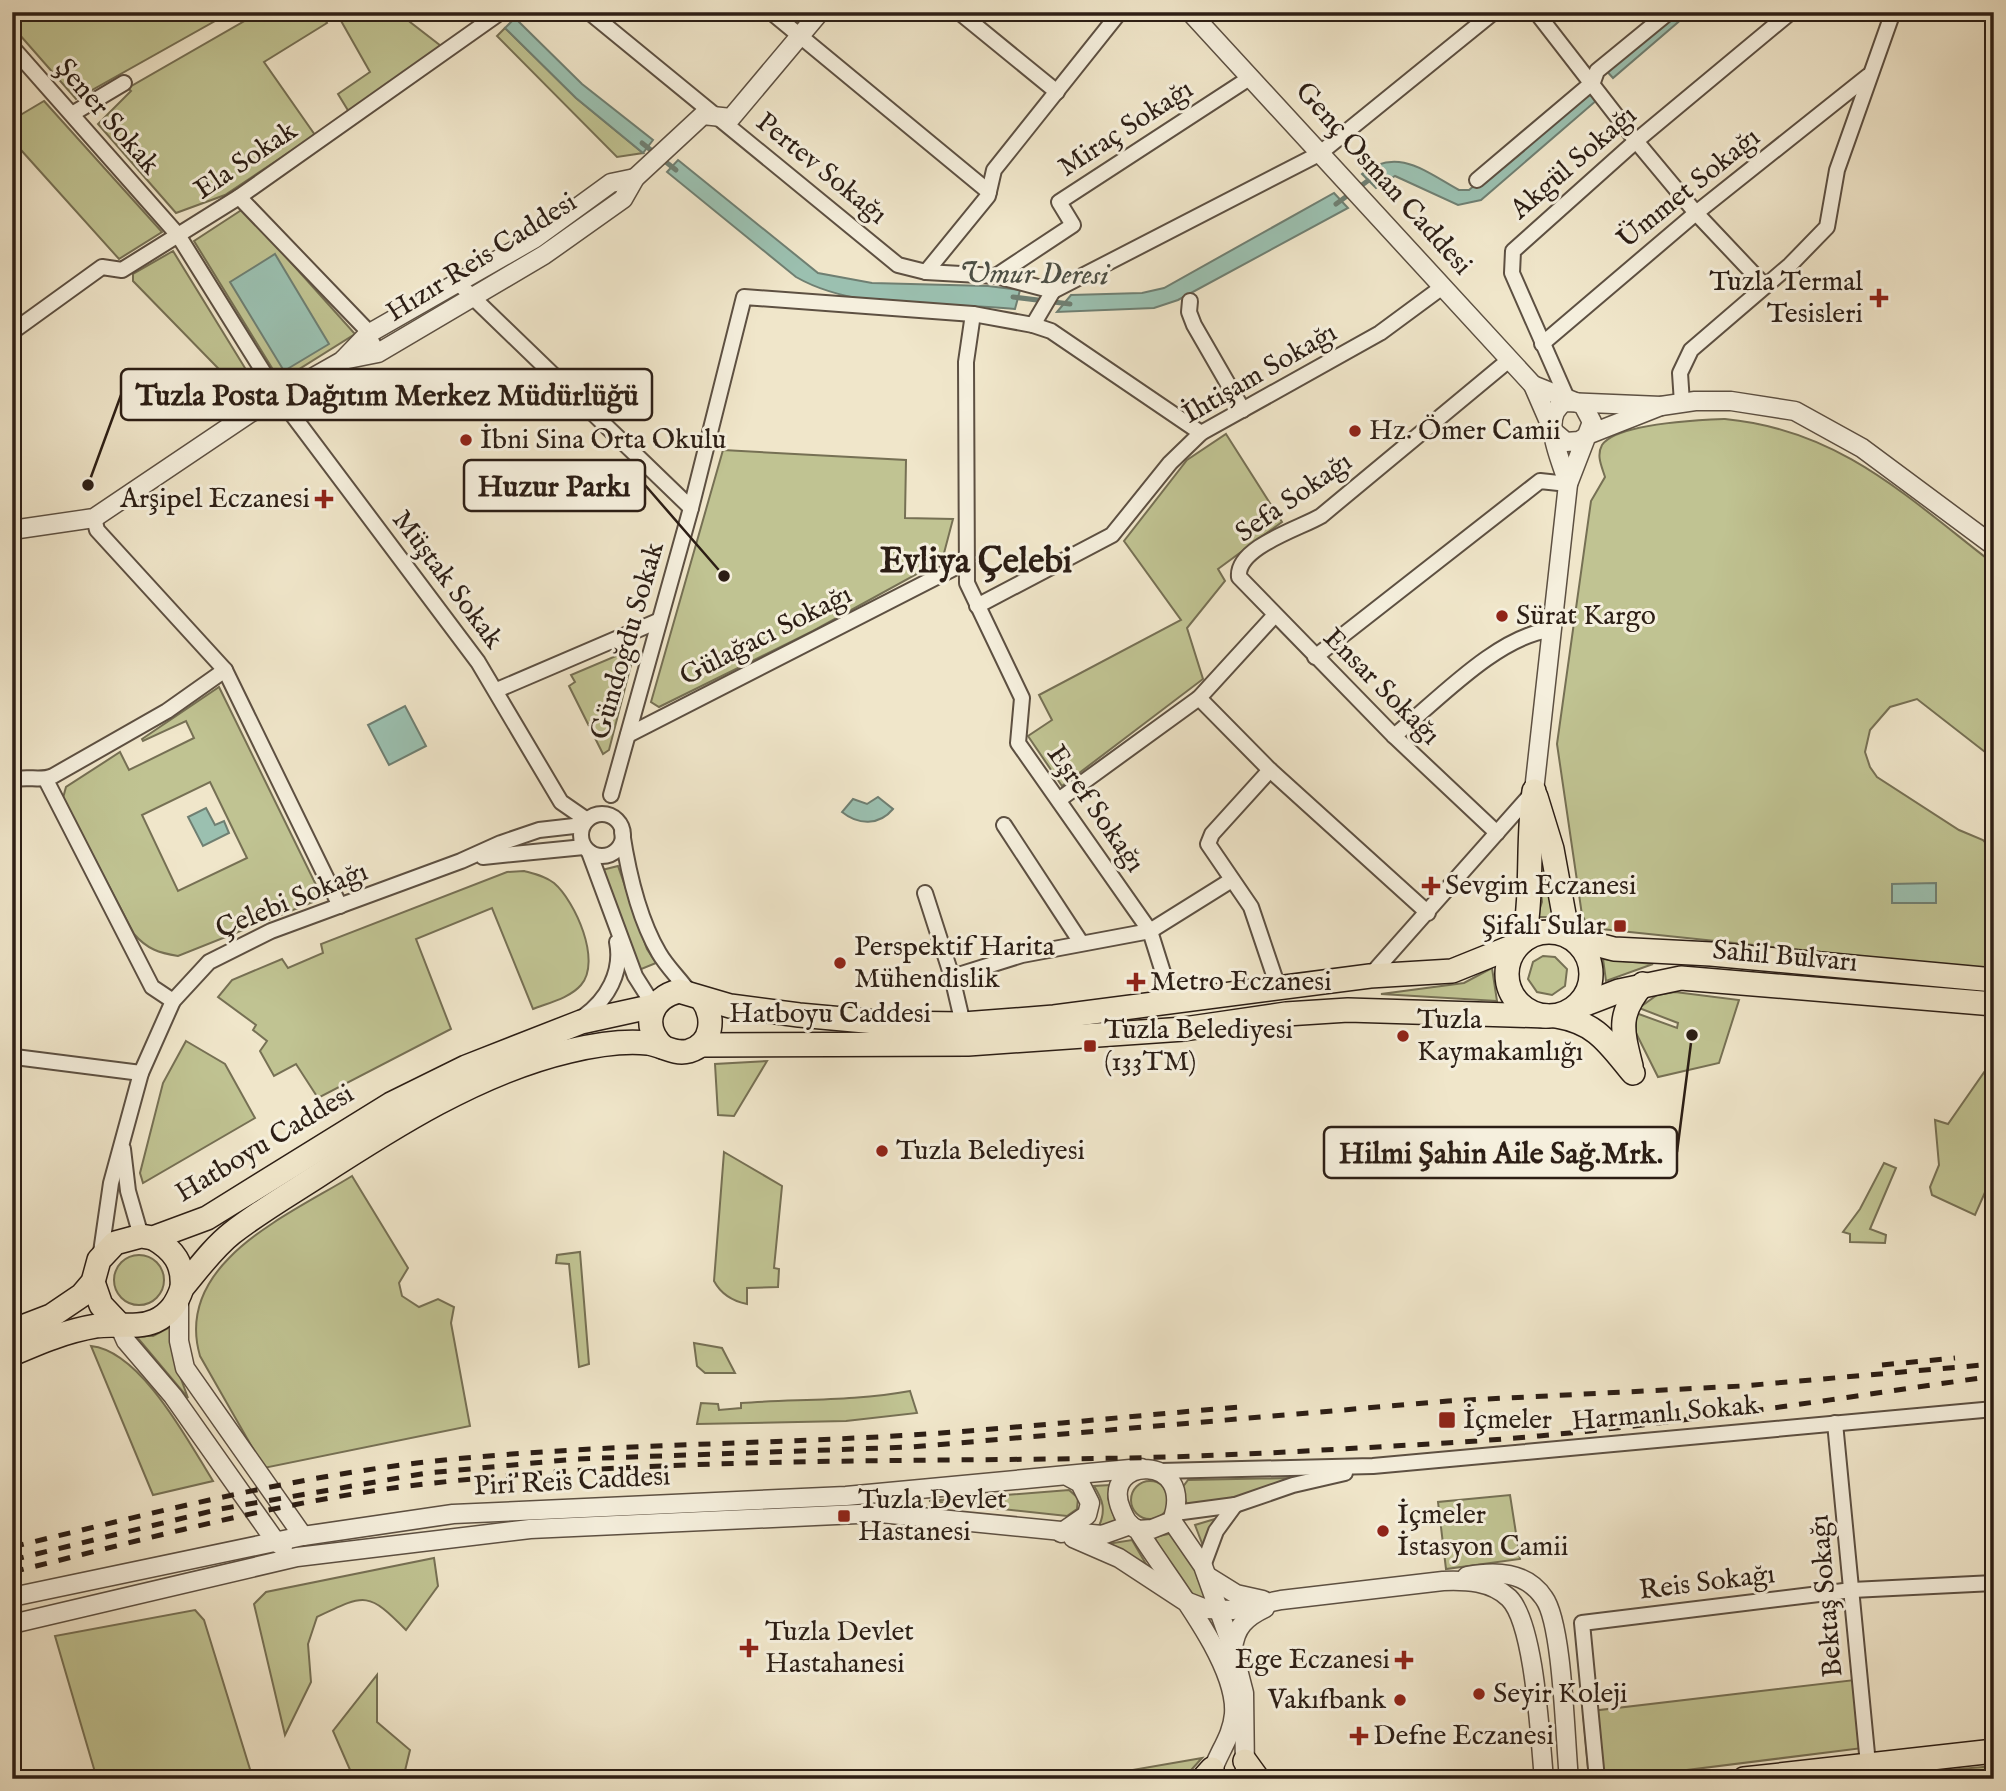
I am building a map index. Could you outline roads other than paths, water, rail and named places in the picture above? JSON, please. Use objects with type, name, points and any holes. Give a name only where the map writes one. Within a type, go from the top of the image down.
[{"type":"main road","points":[[1534,790],[1554,858],[1570,937]]},
{"type":"main road","points":[[1534,790],[1528,847],[1531,902],[1522,942],[1507,968],[1512,995],[1521,1006],[1559,1013],[1593,1028],[1633,1073],[1623,1023],[1628,1002],[1643,984]]},
{"type":"main road","points":[[1522,942],[1544,931],[1570,937],[1582,947],[1592,972],[1590,986],[1559,1013]]},
{"type":"main road","name":"Sahil Bulvarı","points":[[1570,937],[1614,949],[1711,954],[1994,980]]},
{"type":"main road","name":"Hatboyu Caddesi","points":[[12,1331],[60,1311],[96,1271],[115,1242],[147,1237],[207,1218],[390,1104],[466,1067],[559,1030],[654,1006],[669,993],[696,996],[753,1010],[859,1021],[963,1024],[1054,1017],[1370,976],[1452,971],[1522,942]]},
{"type":"main road","name":"Sahil Bulvarı","points":[[1559,1013],[1643,984],[1696,979],[1994,1004]]},
{"type":"main road","name":"Hatboyu Caddesi","points":[[696,996],[711,1017],[707,1037],[701,1045]]},
{"type":"main road","points":[[1886,996],[1994,1019]]},
{"type":"main road","points":[[654,1006],[650,1024],[652,1033],[663,1047]]},
{"type":"main road","name":"Hatboyu Caddesi","points":[[12,1354],[60,1334],[118,1323],[130,1325],[151,1322],[164,1316],[215,1250],[241,1227],[344,1159],[462,1093],[517,1068],[565,1052],[621,1043],[663,1047],[679,1052],[701,1045],[968,1044],[1184,1029],[1321,1010],[1559,1013]]},
{"type":"main road","points":[[147,1237],[165,1245],[176,1257],[183,1277],[180,1293]]},
{"type":"main road","points":[[96,1271],[101,1305],[118,1323]]},
{"type":"main road","points":[[1744,1779],[1994,1751]]},
{"type":"street","name":"Ela Sokak","points":[[12,332],[102,267],[121,270],[239,197],[501,12]]},
{"type":"street","name":"Pertev Sokağı","points":[[589,12],[898,265],[926,272],[996,276],[1052,292]]},
{"type":"street","points":[[771,12],[989,192]]},
{"type":"street","name":"Hızır Reis Caddesi","points":[[342,360],[378,353],[544,255],[623,199],[635,178],[703,115],[731,118],[820,12]]},
{"type":"street","points":[[959,12],[1057,92]]},
{"type":"street","points":[[926,272],[989,192],[994,170],[1120,12]]},
{"type":"street","name":"Genç Osman Caddesi","points":[[1190,12],[1533,385],[1553,431],[1568,484]]},
{"type":"street","points":[[1037,320],[1052,292],[1319,154],[1494,12]]},
{"type":"street","points":[[1536,12],[1593,82],[1636,141],[1696,212],[1765,286]]},
{"type":"street","points":[[1477,180],[1593,82],[1597,71],[1669,12]]},
{"type":"street","name":"Akgül Sokağı","points":[[1572,400],[1542,344],[1512,273],[1513,251],[1636,141],[1791,12]]},
{"type":"street","points":[[1682,403],[1680,373],[1691,350],[1765,286],[1827,227],[1837,170],[1893,12]]},
{"type":"street","name":"Şener Sokak","points":[[12,47],[178,235],[279,397]]},
{"type":"street","name":"Ümmet Sokağı","points":[[1542,344],[1696,212],[1870,75]]},
{"type":"street","name":"Miraç Sokağı","points":[[996,276],[1073,225],[1059,202],[1251,77]]},
{"type":"street","points":[[72,114],[124,83]]},
{"type":"street","name":"Hızır Reis Caddesi","points":[[12,530],[94,518],[250,413],[342,360],[368,334],[534,239],[611,183],[635,178]]},
{"type":"street","points":[[239,197],[368,334],[378,353]]},
{"type":"street","points":[[458,283],[691,508]]},
{"type":"street","name":"İhtişam Sokağı","points":[[977,606],[1112,535],[1170,463],[1201,433],[1380,333],[1441,288]]},
{"type":"street","name":"Gündoğdu Sokak","points":[[611,795],[691,508],[744,297],[973,314]]},
{"type":"street","points":[[1191,301],[1189,312],[1194,325],[1243,410]]},
{"type":"street","points":[[973,314],[1037,320],[1201,433]]},
{"type":"street","name":"Eşref Sokağı","points":[[973,314],[966,362],[964,563],[967,583],[1022,698],[1018,743],[1060,799],[1150,931],[1172,1001]]},
{"type":"street","name":"Sefa Sokağı","points":[[1238,570],[1244,561],[1276,535],[1306,525],[1321,516],[1509,360]]},
{"type":"street","name":"Genç Osman Caddesi","points":[[1533,385],[1572,400],[1661,406]]},
{"type":"street","name":"Müştak Sokak","points":[[279,397],[497,690],[561,802],[569,811],[589,820]]},
{"type":"street","points":[[1590,434],[1591,415],[1572,400],[1556,409],[1551,420],[1553,431],[1560,439],[1573,443],[1661,406],[1731,401],[1772,406],[1814,419],[1872,455],[1994,546]]},
{"type":"street","name":"Genç Osman Caddesi","points":[[1534,790],[1568,484],[1590,434]]},
{"type":"street","points":[[1315,657],[1540,481],[1568,484]]},
{"type":"street","points":[[94,518],[97,530],[225,670],[340,906]]},
{"type":"street","name":"Gülağacı Sokağı","points":[[628,735],[964,563]]},
{"type":"street","name":"Ensar Sokağı","points":[[1238,570],[1239,577],[1274,616],[1394,736],[1497,833]]},
{"type":"street","points":[[1060,799],[1199,698],[1274,616]]},
{"type":"street","points":[[497,690],[658,621]]},
{"type":"street","points":[[1394,736],[1498,650],[1522,636],[1551,630]]},
{"type":"street","points":[[12,780],[25,776],[46,779],[167,711],[225,670]]},
{"type":"street","points":[[1199,698],[1270,770],[1428,913]]},
{"type":"street","points":[[1270,770],[1212,834],[1208,844],[1230,881],[1251,907],[1278,987]]},
{"type":"street","points":[[46,779],[152,987],[173,1001]]},
{"type":"street","points":[[1370,976],[1534,790]]},
{"type":"street","points":[[611,795],[589,820],[586,849],[637,980],[654,1006]]},
{"type":"street","points":[[611,795],[626,858],[649,933],[663,959],[696,996]]},
{"type":"street","points":[[610,816],[621,829],[620,846],[615,852],[602,856],[586,849],[509,852],[461,861],[539,830],[610,816]]},
{"type":"street","points":[[1004,825],[1080,942]]},
{"type":"street","name":"Çelebi Sokağı","points":[[96,1271],[111,1183],[141,1073],[173,1001],[209,962],[271,931],[461,861]]},
{"type":"street","points":[[952,977],[1022,955],[1150,931],[1230,881]]},
{"type":"street","points":[[925,893],[952,977],[963,1024]]},
{"type":"street","points":[[559,1030],[585,1016],[610,990],[619,950],[613,923]]},
{"type":"street","points":[[12,1052],[15,1057],[141,1073]]},
{"type":"street","points":[[122,1140],[128,1191],[147,1237]]},
{"type":"street","points":[[118,1323],[126,1341],[173,1396],[276,1542],[297,1556],[303,1536],[185,1368],[179,1341],[180,1293]]},
{"type":"street","name":"Harmanlı Sokak","points":[[1160,1471],[1373,1466],[1994,1409]]},
{"type":"street","name":"Bektaş Sokağı","points":[[1835,1423],[1868,1764]]},
{"type":"street","name":"Harmanlı Sokak","points":[[1174,1517],[1235,1504],[1293,1485],[1373,1466]]},
{"type":"street","points":[[1208,1775],[1233,1726],[1234,1695],[1229,1678],[1210,1640],[1121,1511],[1118,1493],[1125,1477],[1141,1468],[1160,1471],[1172,1484],[1174,1517],[1205,1571],[1233,1650],[1244,1693],[1249,1773]]},
{"type":"street","name":"Piri Reis Caddesi","points":[[12,1597],[303,1536],[453,1514],[846,1496],[1069,1477],[1141,1468]]},
{"type":"street","points":[[1061,1533],[1087,1515],[1090,1503],[1080,1483],[1069,1477]]},
{"type":"street","points":[[1205,1571],[1216,1531],[1235,1504]]},
{"type":"street","name":"Piri Reis Caddesi","points":[[12,1624],[297,1556],[530,1529],[880,1513],[1061,1533]]},
{"type":"street","points":[[1061,1533],[1101,1535],[1134,1528],[1152,1530],[1174,1517]]},
{"type":"street","points":[[1061,1533],[1119,1558],[1183,1600],[1218,1610],[1503,1572],[1536,1588],[1546,1600],[1558,1656],[1569,1779]]},
{"type":"street","points":[[1205,1571],[1221,1587],[1246,1598],[1281,1600]]},
{"type":"street","points":[[1443,1581],[1463,1580],[1494,1588],[1508,1597],[1522,1617],[1527,1634],[1544,1779]]},
{"type":"street","name":"Reis Sokağı","points":[[1597,1779],[1583,1623],[1852,1590],[1994,1583]]},
{"type":"street","points":[[1233,1650],[1237,1630],[1244,1621],[1281,1600]]},
{"type":"waterway","name":"Umur Deresi","points":[[642,143],[676,170]]},
{"type":"waterway","name":"Umur Deresi","points":[[1336,204],[1373,177]]},
{"type":"waterway","name":"Umur Deresi","points":[[1013,297],[1070,304]]},
{"type":"railway","points":[[1882,1365],[1955,1358]]},
{"type":"railway","points":[[12,1560],[220,1509],[427,1473],[576,1459],[911,1447],[1448,1401],[1742,1386],[1994,1364]]},
{"type":"railway","points":[[12,1572],[275,1509],[328,1498],[434,1483],[693,1465],[1166,1457],[1446,1443],[1652,1424],[1994,1376]]},
{"type":"railway","points":[[12,1547],[270,1487],[426,1462],[608,1448],[911,1435],[1240,1407]]},
{"type":"place","name":"Tuzla Termal Tesisleri","points":[[1879,298]]},
{"type":"place","name":"Hz. Ömer Camii","points":[[1355,431]]},
{"type":"place","name":"İbni Sina Orta Okulu","points":[[466,440]]},
{"type":"place","name":"Tuzla Posta Dağıtım Merkez Müdürlüğü","points":[[88,485]]},
{"type":"place","name":"Arşipel Eczanesi","points":[[324,499]]},
{"type":"place","name":"Huzur Parkı","points":[[724,576]]},
{"type":"place","name":"Sürat Kargo","points":[[1502,616]]},
{"type":"place","name":"Sevgim Eczanesi","points":[[1431,886]]},
{"type":"place","name":"Şifalı Sular","points":[[1620,926]]},
{"type":"place","name":"Perspektif Harita Mühendislik","points":[[840,963]]},
{"type":"place","name":"Metro Eczanesi","points":[[1136,982]]},
{"type":"place","name":"Hilmi Şahin Aile Sağ.Mrk.","points":[[1692,1035]]},
{"type":"place","name":"Tuzla Kaymakamlığı","points":[[1403,1036]]},
{"type":"place","name":"Tuzla Belediyesi (133TM)","points":[[1090,1046]]},
{"type":"place","name":"Tuzla Belediyesi","points":[[882,1151]]},
{"type":"place","name":"İçmeler","points":[[1447,1420]]},
{"type":"place","name":"Tuzla Devlet Hastanesi","points":[[844,1516]]},
{"type":"place","name":"İçmeler İstasyon Camii","points":[[1383,1531]]},
{"type":"place","name":"Tuzla Devlet Hastahanesi","points":[[749,1648]]},
{"type":"place","name":"Ege Eczanesi","points":[[1404,1660]]},
{"type":"place","name":"Seyir Koleji","points":[[1479,1694]]},
{"type":"place","name":"Vakıfbank","points":[[1400,1700]]},
{"type":"place","name":"Defne Eczanesi","points":[[1359,1736]]},
{"type":"district","name":"Evliya Çelebi","points":[[976,562]]}]
